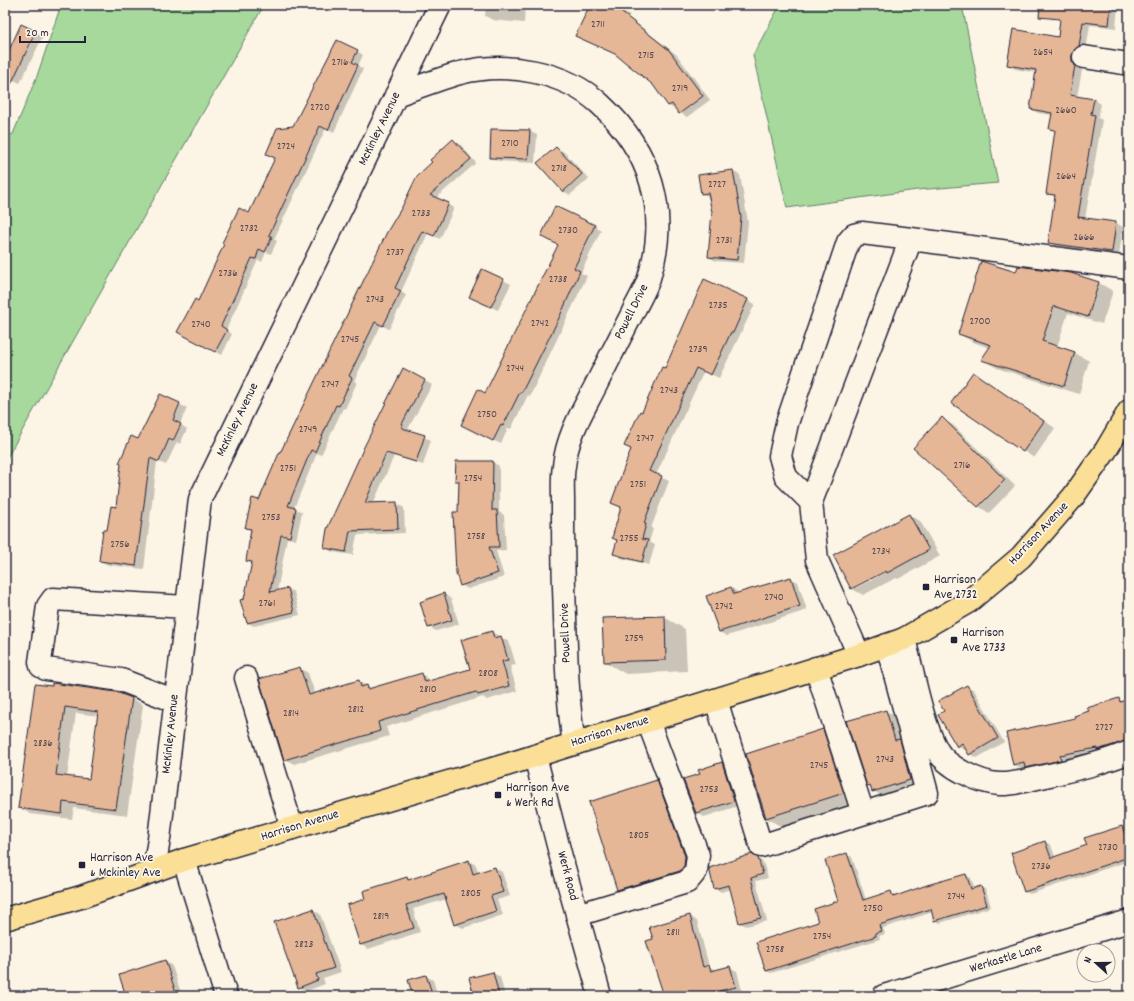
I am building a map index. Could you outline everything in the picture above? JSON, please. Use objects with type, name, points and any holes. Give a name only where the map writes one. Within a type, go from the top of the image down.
[{"type":"main road","name":"Harrison Avenue","points":[[5,919],[81,897],[184,860],[535,756],[859,655],[895,642],[968,602],[1021,557],[1073,497],[1106,450],[1129,411]]},
{"type":"street","name":"McKinley Avenue","points":[[154,870],[200,499],[440,5]]},
{"type":"street","points":[[1084,57],[1129,64]]},
{"type":"street","name":"Powell Drive","points":[[396,95],[461,72],[498,68],[541,73],[569,84],[588,95],[617,119],[635,144],[648,170],[654,190],[658,220],[656,252],[649,281],[573,429],[563,467],[563,549],[566,642],[570,718],[574,744]]},
{"type":"street","points":[[811,502],[786,477],[780,456],[787,423],[848,242],[854,234],[862,233],[1129,268]]},
{"type":"street","points":[[859,655],[817,560],[811,502],[911,240]]},
{"type":"street","points":[[175,701],[121,680],[46,669],[41,666],[40,662],[48,606],[52,599],[186,607]]},
{"type":"street","points":[[895,642],[923,711],[937,751],[952,765],[976,779],[1000,784],[1027,780],[1082,768],[1129,752]]},
{"type":"street","points":[[716,700],[761,846],[927,793],[895,642]]},
{"type":"street","points":[[816,668],[863,813]]},
{"type":"street","points":[[246,678],[292,828]]},
{"type":"street","points":[[577,915],[687,882],[696,871],[698,856],[648,721]]},
{"type":"street","name":"Werk Road","points":[[535,756],[600,996]]},
{"type":"street","points":[[184,860],[226,996]]},
{"type":"street","name":"Werkastle Lane","points":[[884,996],[1129,921]]},
{"type":"green space","points":[[61,5],[264,5],[5,461],[5,138],[13,134],[37,76]]},
{"type":"green space","points":[[780,5],[962,5],[998,183],[917,190],[787,208],[753,55]]},
{"type":"green space","points":[[5,484],[7,588],[5,600]]},
{"type":"building","points":[[590,5],[613,5],[623,10],[621,12],[669,50],[703,96],[679,114],[672,104],[668,106],[653,85],[615,54],[575,36]]},
{"type":"building","points":[[1040,5],[1111,5],[1109,25],[1083,22],[1079,46],[1072,55],[1072,61],[1075,65],[1070,95],[1094,99],[1091,114],[1095,115],[1078,217],[1116,222],[1112,252],[1048,243],[1055,195],[1046,194],[1055,130],[1049,129],[1052,113],[1030,109],[1036,70],[1007,65],[1013,29],[1058,37],[1060,19],[1039,17]]},
{"type":"building","points":[[21,24],[36,31],[5,97],[5,59]]},
{"type":"building","points":[[337,40],[358,50],[352,62],[358,65],[328,130],[320,126],[269,235],[272,237],[265,252],[259,249],[256,259],[252,258],[221,326],[227,330],[215,352],[177,332],[195,299],[198,301],[224,244],[222,243],[239,208],[249,213],[275,158],[266,154],[277,128],[293,126]]},
{"type":"building","points":[[491,129],[530,130],[528,159],[490,158]]},
{"type":"building","points":[[453,139],[471,159],[430,195],[449,203],[434,236],[422,231],[395,288],[401,291],[383,326],[375,322],[349,376],[352,378],[339,406],[336,405],[315,452],[311,450],[288,506],[296,508],[290,537],[281,535],[270,592],[288,588],[294,612],[247,623],[240,600],[244,599],[252,562],[246,561],[251,529],[245,528],[252,498],[259,500],[280,451],[387,232],[402,207],[417,176],[432,162],[430,160]]},
{"type":"building","points":[[556,147],[582,174],[563,192],[537,163]]},
{"type":"building","points":[[733,170],[741,217],[737,260],[708,257],[712,212],[708,193],[701,194],[698,175]]},
{"type":"building","points":[[555,206],[595,225],[574,268],[580,271],[560,316],[522,392],[520,392],[503,426],[501,425],[493,441],[461,425],[478,389],[485,393],[558,245],[541,236]]},
{"type":"building","points":[[981,261],[1016,272],[1018,266],[1071,273],[1099,282],[1088,317],[1054,306],[1042,341],[1075,352],[1064,386],[981,360],[991,345],[958,334]]},
{"type":"building","points":[[482,269],[504,279],[491,307],[469,297]]},
{"type":"building","points":[[704,279],[748,299],[733,333],[731,332],[711,375],[696,368],[649,471],[662,476],[644,523],[646,524],[642,539],[648,540],[642,562],[613,554],[617,540],[612,538],[621,507],[611,503],[631,449],[624,446],[640,411],[642,412],[662,367],[665,368]]},
{"type":"building","points":[[403,368],[425,380],[402,424],[402,428],[425,435],[416,462],[386,453],[365,503],[397,502],[398,529],[350,531],[346,552],[324,548],[327,529],[365,445]]},
{"type":"building","points":[[973,372],[1044,421],[1023,452],[951,403]]},
{"type":"building","points":[[160,394],[180,403],[173,420],[181,424],[173,441],[169,439],[159,462],[150,458],[136,566],[99,561],[103,530],[107,530],[111,506],[116,507],[121,464],[119,463],[131,436],[138,439]]},
{"type":"building","points":[[942,417],[1005,480],[978,507],[913,448]]},
{"type":"building","points":[[456,461],[493,461],[492,510],[497,510],[499,547],[489,547],[498,573],[460,586],[456,573],[453,512],[458,512],[459,481],[455,481]]},
{"type":"building","points":[[909,514],[929,550],[887,573],[886,571],[851,589],[833,555]]},
{"type":"building","points":[[791,577],[800,606],[719,632],[706,596],[731,587],[734,594]]},
{"type":"building","points":[[444,593],[452,620],[428,628],[420,602]]},
{"type":"building","points":[[665,616],[666,660],[604,662],[602,618]]},
{"type":"building","points":[[492,631],[494,638],[501,636],[508,660],[502,661],[509,686],[478,695],[476,692],[378,722],[380,731],[284,760],[259,679],[300,667],[309,695],[359,680],[361,687],[367,685],[368,689],[422,673],[425,682],[470,669],[461,640]]},
{"type":"building","points":[[52,683],[116,692],[132,698],[116,809],[63,802],[62,814],[18,808],[35,684],[52,686]],"holes":[[[65,707],[98,712],[89,779],[56,775]]]},
{"type":"building","points":[[967,685],[998,738],[969,755],[962,743],[957,747],[938,715],[944,711],[938,701]]},
{"type":"building","points":[[1119,698],[1120,702],[1129,699],[1129,740],[1097,750],[1097,748],[1060,755],[1061,760],[1025,768],[1024,762],[1013,765],[1006,733],[1075,718],[1074,716],[1089,711],[1087,708]]},
{"type":"building","points":[[886,710],[895,740],[900,739],[910,780],[872,792],[870,785],[867,786],[846,721]]},
{"type":"building","points":[[823,729],[844,793],[766,818],[746,754]]},
{"type":"building","points":[[722,762],[734,801],[696,813],[683,779],[700,774],[698,770]]},
{"type":"building","points":[[657,780],[685,856],[684,866],[680,871],[617,890],[589,802]]},
{"type":"building","points":[[1122,826],[1129,846],[1129,857],[1024,892],[1011,853],[1045,841],[1051,858],[1087,845],[1084,838]]},
{"type":"building","points":[[847,853],[863,900],[891,891],[893,897],[927,885],[966,874],[971,889],[981,886],[987,905],[934,921],[931,909],[879,925],[881,931],[875,933],[876,936],[766,971],[756,942],[818,922],[814,909],[838,901],[825,860]]},
{"type":"building","points":[[752,854],[758,858],[763,874],[751,878],[761,918],[739,923],[729,885],[714,889],[709,868]]},
{"type":"building","points":[[469,860],[473,874],[495,867],[503,892],[491,896],[496,911],[454,925],[444,894],[406,905],[414,928],[360,945],[347,905],[365,899],[363,891],[407,877],[408,880]]},
{"type":"building","points":[[313,909],[334,968],[316,974],[318,980],[298,988],[274,922]]},
{"type":"building","points":[[690,915],[703,967],[709,965],[711,971],[730,966],[736,987],[719,991],[721,996],[664,996],[646,941],[653,939],[649,927]]},
{"type":"building","points":[[165,960],[177,996],[126,996],[119,975]]},
{"type":"building","points":[[493,972],[499,996],[474,996],[469,978]]},
{"type":"building","points":[[426,975],[433,996],[413,996],[408,980]]},
{"type":"place","name":"Harrison Ave 2732","points":[[926,587]]},
{"type":"place","name":"Harrison Ave 2733","points":[[954,640]]},
{"type":"place","name":"Harrison Ave & Werk Rd","points":[[498,795]]},
{"type":"place","name":"Harrison Ave & Mckinley Ave","points":[[82,865]]}]
